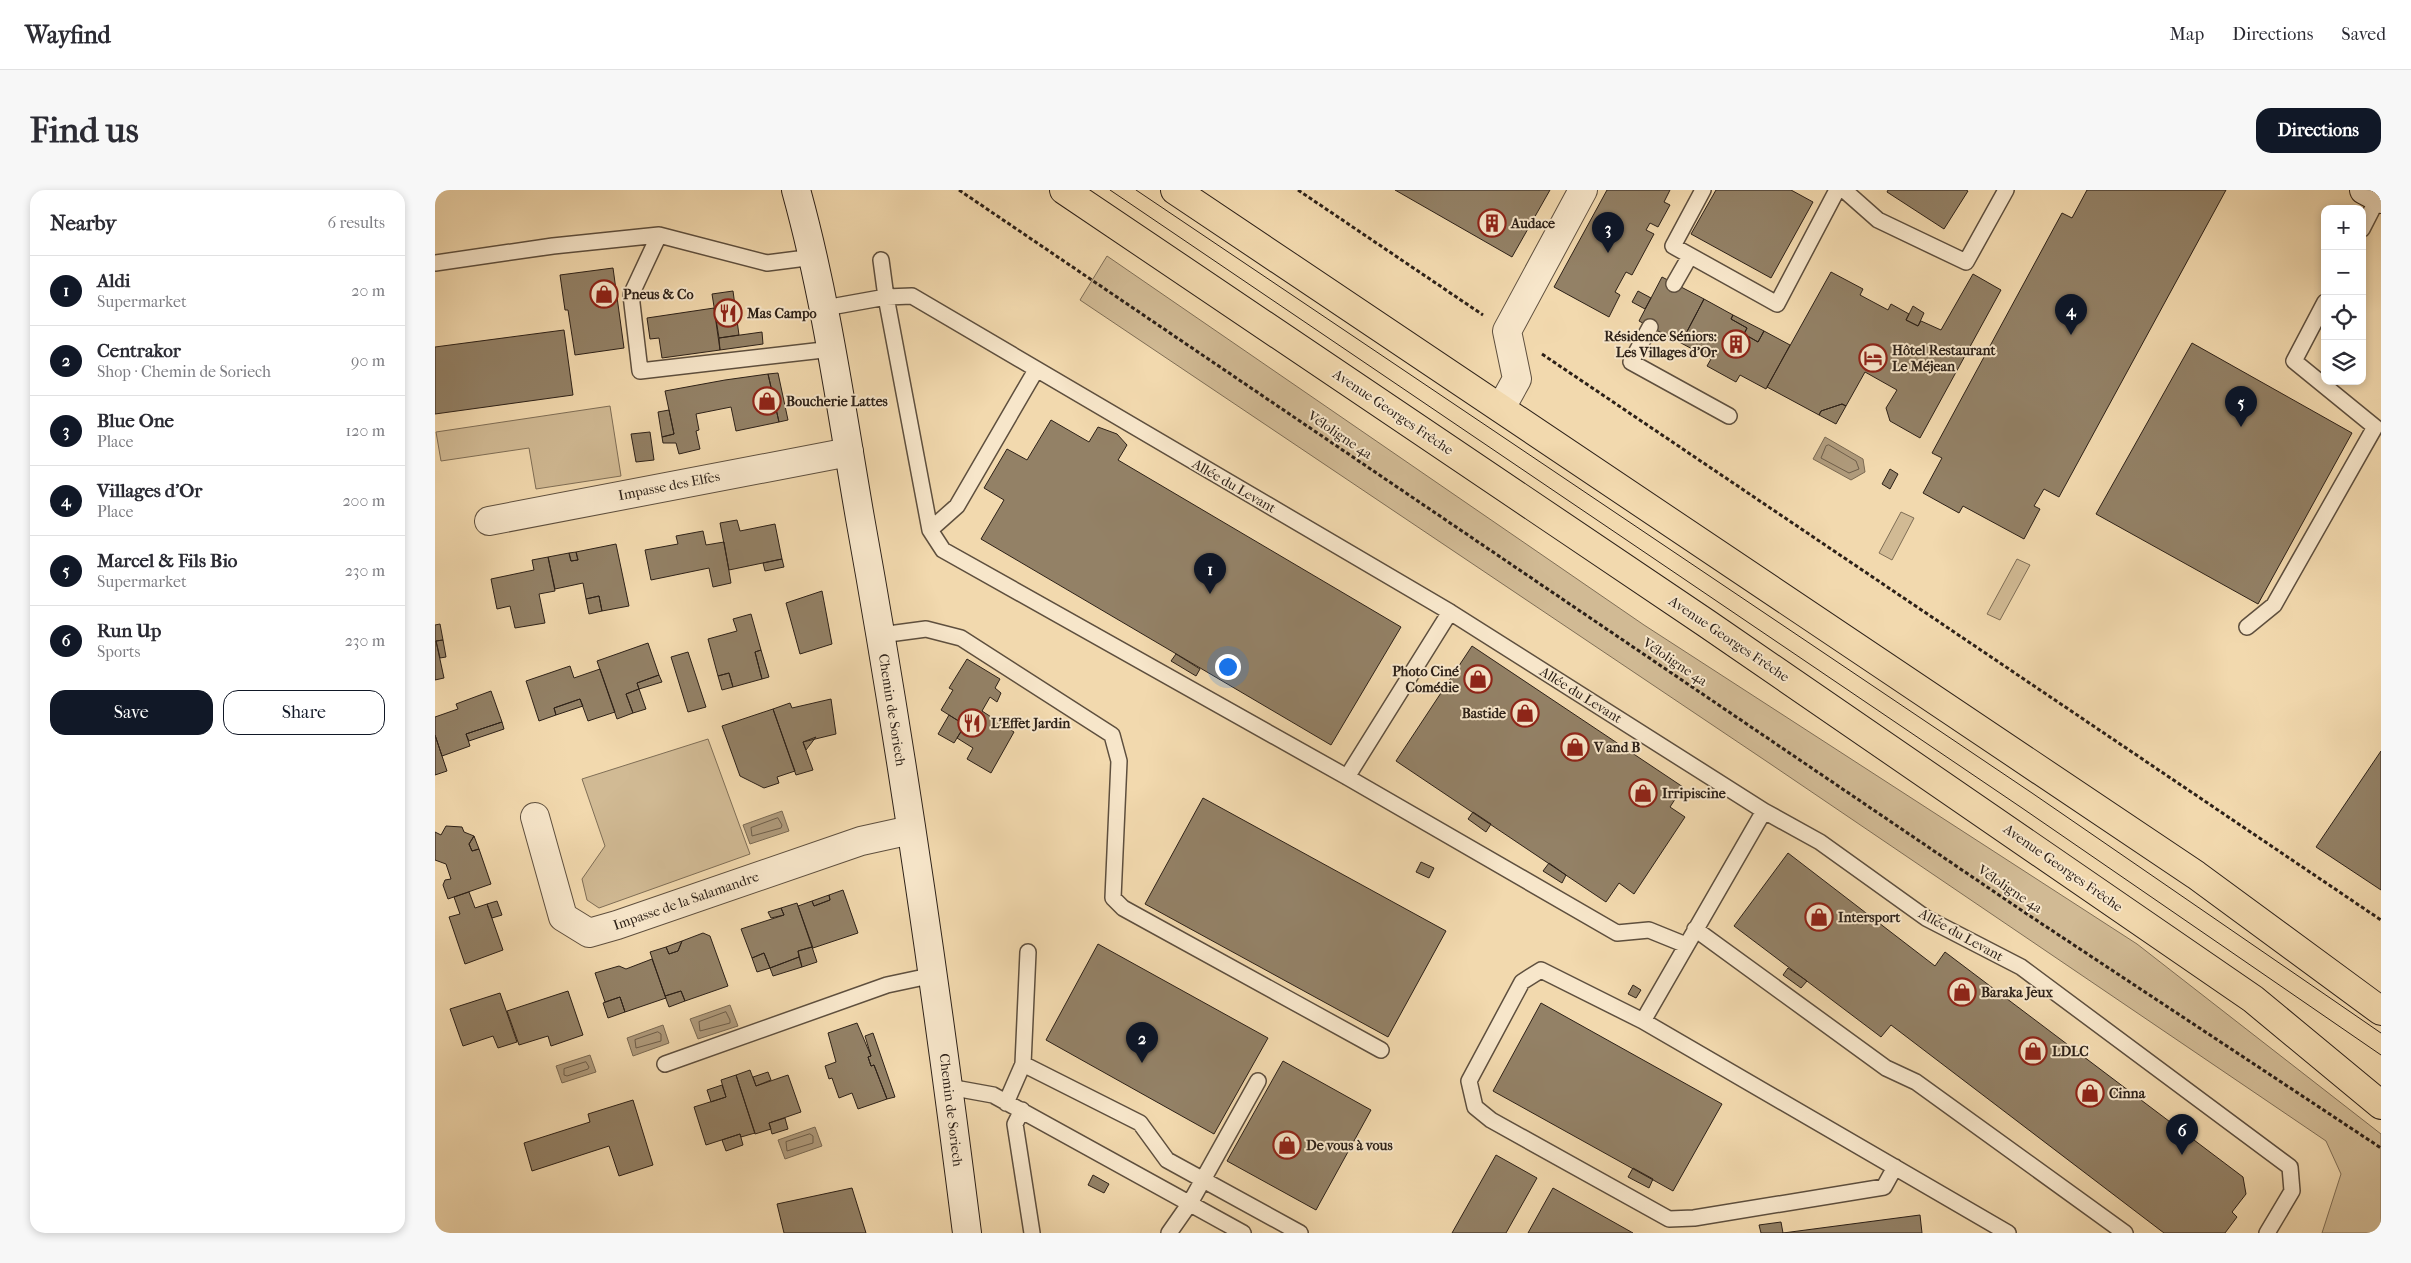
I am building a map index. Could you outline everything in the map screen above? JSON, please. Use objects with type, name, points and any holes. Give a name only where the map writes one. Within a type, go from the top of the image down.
[{"type":"main road","name":"Chemin de Soriech","points":[[796,190],[825,308],[881,634],[934,975],[967,1233]]},
{"type":"main road","name":"Avenue Georges Frêche","points":[[1064,190],[1690,612],[2253,999],[2381,1106]]},
{"type":"main road","points":[[1175,190],[2196,875],[2381,1011]]},
{"type":"main road","points":[[1501,408],[1517,379],[1507,331],[1583,190]]},
{"type":"main road","name":"Impasse des Elfes","points":[[489,521],[849,452]]},
{"type":"main road","name":"Impasse de la Salamandre","points":[[535,817],[563,917],[589,933],[861,841],[911,830]]},
{"type":"lane","points":[[1703,190],[1673,246],[1777,304],[1837,190]]},
{"type":"lane","points":[[1844,190],[1878,220],[1966,262],[2007,190]]},
{"type":"lane","points":[[2366,219],[2375,196]]},
{"type":"lane","points":[[435,263],[553,246],[659,235],[767,263],[814,257]]},
{"type":"lane","points":[[659,235],[631,295],[640,371],[832,349]]},
{"type":"lane","points":[[1674,284],[1690,256]]},
{"type":"lane","points":[[881,260],[886,297],[930,530],[943,550],[1347,777],[1617,933],[1649,930],[1686,945]]},
{"type":"lane","name":"Allée du Levant","points":[[825,308],[886,297],[912,296],[1449,612],[1764,811],[1820,842],[1926,918],[2021,967],[2290,1167],[2292,1191],[2267,1233]]},
{"type":"lane","points":[[2247,627],[2274,604],[2375,427],[2294,361],[2321,310]]},
{"type":"lane","points":[[1650,327],[1631,362],[1729,416]]},
{"type":"lane","points":[[930,530],[957,506],[1036,370]]},
{"type":"lane","points":[[1347,777],[1449,612]]},
{"type":"lane","points":[[881,634],[926,629],[961,638],[1112,735],[1119,761],[1113,898],[1123,908],[1381,1050]]},
{"type":"lane","points":[[1643,1020],[1764,811]]},
{"type":"lane","points":[[1695,929],[1886,1068],[1916,1082],[2125,1233]]},
{"type":"lane","points":[[1006,1103],[1023,1064],[1028,952]]},
{"type":"lane","points":[[1895,1167],[1884,1187],[1694,1218],[1669,1219],[1491,1120],[1475,1107],[1469,1082],[1522,982],[1541,970],[1643,1020],[1895,1167],[2008,1233]]},
{"type":"lane","points":[[665,1064],[887,985],[934,975]]},
{"type":"lane","points":[[1023,1064],[1140,1123],[1167,1160],[1300,1233]]},
{"type":"lane","points":[[1169,1233],[1190,1203],[1258,1082]]},
{"type":"lane","points":[[949,1087],[993,1095],[1243,1233]]},
{"type":"lane","points":[[1022,1110],[1015,1124],[1032,1233]]},
{"type":"path","name":"Véloligne 4a","points":[[959,190],[2027,914],[2381,1148]]},
{"type":"path","points":[[1298,190],[2381,920]]},
{"type":"shaded area","points":[[1107,256],[1644,625],[2137,944],[2381,1134],[2381,1233],[2322,1233],[2341,1174],[2326,1141],[1769,763],[1080,300]]},
{"type":"shaded area","points":[[610,406],[621,476],[536,489],[529,448],[441,461],[436,432]]},
{"type":"shaded area","points":[[1901,512],[1914,518],[1892,560],[1879,553]]},
{"type":"shaded area","points":[[2017,559],[2030,565],[2000,620],[1987,614]]},
{"type":"shaded area","points":[[708,739],[750,854],[599,908],[587,900],[582,879],[605,846],[582,779]]},
{"type":"water","points":[[1825,437],[1863,459],[1865,472],[1851,480],[1813,459]]},
{"type":"water","points":[[782,811],[789,831],[750,844],[743,825]]},
{"type":"water","points":[[730,1005],[738,1026],[698,1039],[690,1019]]},
{"type":"water","points":[[663,1025],[669,1043],[633,1056],[627,1038]]},
{"type":"water","points":[[590,1055],[596,1072],[562,1083],[556,1066]]},
{"type":"water","points":[[815,1127],[822,1146],[785,1159],[778,1140]]},
{"type":"building","name":"Audace","points":[[1395,190],[1550,190],[1512,257]]},
{"type":"building","points":[[1607,190],[1670,190],[1664,202],[1670,205],[1658,227],[1650,223],[1646,230],[1654,234],[1632,275],[1626,272],[1615,292],[1620,295],[1609,317],[1554,287]]},
{"type":"building","points":[[1716,190],[1791,190],[1813,202],[1771,278],[1691,234]]},
{"type":"building","points":[[1888,190],[1968,191],[1944,229],[1887,192]]},
{"type":"building","points":[[2087,190],[2226,190],[2059,497],[2044,489],[2034,506],[2040,509],[2024,539],[1963,506],[1959,513],[1923,493],[1942,458],[1932,453],[2062,213],[2072,218]]},
{"type":"building","points":[[613,268],[624,348],[575,355],[568,310],[565,310],[560,275]]},
{"type":"building","name":"Hôtel Restaurant Le Méjean","points":[[1831,272],[1863,289],[1860,295],[1888,310],[1891,304],[1909,314],[1906,320],[1918,326],[1921,321],[1941,330],[1973,274],[2001,290],[1920,438],[1890,421],[1886,408],[1897,390],[1865,372],[1846,406],[1842,404],[1821,411],[1819,415],[1767,387]]},
{"type":"building","points":[[1662,277],[1704,299],[1681,343],[1639,321]]},
{"type":"building","points":[[733,291],[739,335],[719,338],[712,294]]},
{"type":"building","points":[[1638,291],[1651,298],[1645,309],[1632,302]]},
{"type":"building","name":"Résidence Séniors: Les Villages d'Or","points":[[1704,299],[1733,315],[1731,319],[1747,328],[1744,334],[1758,342],[1764,331],[1790,345],[1766,389],[1740,375],[1736,382],[1707,366],[1711,359],[1681,343]]},
{"type":"building","points":[[1913,306],[1924,313],[1918,326],[1906,320]]},
{"type":"building","points":[[714,308],[720,350],[662,358],[659,338],[650,339],[647,318]]},
{"type":"building","points":[[1733,315],[1764,331],[1758,342],[1744,334],[1747,328],[1731,319]]},
{"type":"building","points":[[564,330],[573,395],[435,414],[435,347]]},
{"type":"building","points":[[762,332],[763,344],[720,350],[719,338]]},
{"type":"building","points":[[2192,343],[2352,433],[2258,604],[2096,514]]},
{"type":"building","points":[[778,373],[788,420],[779,422],[768,374]]},
{"type":"building","points":[[768,374],[779,422],[736,431],[731,407],[696,414],[699,430],[696,431],[700,449],[679,454],[676,443],[663,443],[662,437],[674,434],[665,391]]},
{"type":"building","points":[[1842,404],[1846,406],[1836,424],[1819,415],[1821,411]]},
{"type":"building","points":[[669,410],[674,434],[662,437],[658,412]]},
{"type":"building","points":[[1051,420],[1089,442],[1098,427],[1117,434],[1127,445],[1118,460],[1401,627],[1331,745],[981,539],[1004,500],[984,488],[1007,449],[1027,460]]},
{"type":"building","points":[[650,432],[654,460],[636,462],[631,434]]},
{"type":"building","points":[[1890,469],[1898,474],[1890,489],[1882,484]]},
{"type":"building","points":[[737,520],[740,531],[775,524],[782,559],[729,570],[720,523]]},
{"type":"building","points":[[703,531],[706,545],[724,542],[731,583],[713,587],[709,568],[651,580],[645,550],[678,544],[676,536]]},
{"type":"building","points":[[616,544],[629,606],[602,611],[599,596],[586,599],[583,583],[555,589],[548,557],[569,553],[571,561],[578,560],[576,552]]},
{"type":"building","points":[[576,552],[578,560],[571,561],[569,553]]},
{"type":"building","points":[[548,557],[555,591],[539,594],[545,623],[515,628],[510,606],[497,609],[491,579],[534,570],[532,560]]},
{"type":"building","points":[[782,559],[784,567],[765,571],[763,563]]},
{"type":"building","points":[[822,591],[832,644],[800,654],[786,603]]},
{"type":"building","points":[[599,596],[602,611],[589,614],[586,599]]},
{"type":"building","points":[[751,614],[761,650],[755,652],[762,679],[733,687],[729,673],[718,676],[708,639],[737,631],[733,619]]},
{"type":"building","points":[[440,624],[443,640],[436,641],[444,678],[435,680],[435,625]]},
{"type":"building","points":[[443,640],[446,657],[440,658],[436,641]]},
{"type":"building","points":[[648,643],[659,675],[637,683],[639,689],[626,694],[633,713],[617,719],[597,661]]},
{"type":"building","points":[[1472,646],[1683,787],[1670,807],[1685,817],[1634,894],[1619,883],[1606,902],[1396,761]]},
{"type":"building","points":[[761,650],[769,677],[762,679],[755,652]]},
{"type":"building","points":[[688,652],[706,707],[688,712],[671,657]]},
{"type":"building","points":[[1176,654],[1200,669],[1196,676],[1171,661]]},
{"type":"building","points":[[967,659],[1000,679],[995,688],[1001,693],[997,702],[990,697],[982,711],[1014,732],[991,773],[967,759],[973,748],[957,738],[965,725],[941,710],[953,690],[949,688]]},
{"type":"building","points":[[570,666],[574,678],[600,669],[615,712],[588,721],[580,699],[554,708],[556,715],[539,721],[526,681]]},
{"type":"building","points":[[729,673],[733,687],[722,690],[718,676]]},
{"type":"building","points":[[659,675],[662,682],[639,689],[637,683]]},
{"type":"building","points":[[639,689],[646,709],[633,713],[626,694]]},
{"type":"building","points":[[491,691],[502,722],[466,734],[470,746],[442,756],[435,735],[435,717],[458,709],[456,704]]},
{"type":"building","points":[[580,699],[583,706],[556,715],[554,708]]},
{"type":"building","points":[[831,699],[836,734],[803,742],[813,770],[796,775],[773,709],[790,703],[792,708]]},
{"type":"building","points":[[773,709],[795,771],[777,777],[779,783],[764,788],[740,776],[722,726]]},
{"type":"building","points":[[949,715],[965,725],[954,743],[938,734]]},
{"type":"building","points":[[502,722],[504,729],[469,741],[466,734]]},
{"type":"building","points":[[435,735],[447,771],[435,775]]},
{"type":"building","points":[[816,737],[806,750],[803,742]]},
{"type":"building","points":[[2381,751],[2381,890],[2316,847]]},
{"type":"building","points":[[1203,798],[1446,931],[1388,1037],[1145,904]]},
{"type":"building","points":[[1473,812],[1491,824],[1486,832],[1468,819]]},
{"type":"building","points":[[446,826],[462,827],[464,832],[474,836],[469,844],[472,851],[479,849],[491,884],[448,899],[443,885],[445,880],[451,879],[446,864],[435,860],[435,832],[441,835]]},
{"type":"building","points":[[474,836],[479,849],[472,851],[469,844]]},
{"type":"building","points":[[1788,853],[1935,966],[1945,952],[2243,1177],[2246,1194],[2232,1212],[2237,1217],[2225,1233],[2164,1233],[1891,1025],[1881,1037],[1734,926]]},
{"type":"building","points":[[1421,862],[1434,868],[1429,878],[1416,872]]},
{"type":"building","points":[[1549,863],[1566,875],[1562,883],[1543,871]]},
{"type":"building","points":[[843,890],[858,933],[813,948],[798,906],[812,901],[814,906],[830,900],[829,895]]},
{"type":"building","points":[[469,892],[475,908],[487,904],[503,950],[465,964],[449,917],[460,914],[454,897]]},
{"type":"building","points":[[829,895],[830,900],[814,906],[812,901]]},
{"type":"building","points":[[497,901],[502,915],[492,918],[487,904]]},
{"type":"building","points":[[797,903],[812,947],[798,951],[799,957],[770,968],[764,953],[752,958],[741,929],[784,915],[781,908]]},
{"type":"building","points":[[781,908],[784,915],[771,918],[768,912]]},
{"type":"building","points":[[703,933],[710,936],[728,986],[685,1001],[681,991],[665,996],[650,952],[666,947],[669,954],[678,951],[682,941]]},
{"type":"building","points":[[682,941],[678,951],[669,954],[666,947]]},
{"type":"building","points":[[1098,944],[1268,1038],[1214,1134],[1046,1040]]},
{"type":"building","points":[[812,947],[817,962],[802,967],[798,951]]},
{"type":"building","points":[[764,953],[770,968],[757,972],[752,958]]},
{"type":"building","points":[[799,957],[802,967],[773,976],[770,968]]},
{"type":"building","points":[[652,959],[666,998],[625,1012],[620,997],[605,1002],[595,973],[619,966],[626,969]]},
{"type":"building","points":[[1788,968],[1807,981],[1801,988],[1783,975]]},
{"type":"building","points":[[1633,985],[1641,990],[1636,998],[1628,994]]},
{"type":"building","points":[[568,991],[583,1035],[551,1046],[548,1036],[519,1045],[507,1011]]},
{"type":"building","points":[[681,991],[685,1001],[669,1007],[665,996]]},
{"type":"building","points":[[500,993],[517,1042],[498,1048],[493,1036],[463,1046],[450,1009]]},
{"type":"building","points":[[620,997],[625,1012],[608,1018],[603,1003]]},
{"type":"building","points":[[1541,1003],[1722,1104],[1673,1191],[1493,1091]]},
{"type":"building","points":[[857,1023],[871,1056],[868,1057],[871,1066],[874,1065],[887,1099],[858,1109],[852,1093],[839,1098],[832,1078],[829,1079],[825,1066],[836,1062],[828,1033]]},
{"type":"building","points":[[873,1033],[895,1097],[887,1099],[874,1065],[871,1066],[868,1057],[871,1056],[865,1036]]},
{"type":"building","points":[[1283,1061],[1371,1110],[1316,1210],[1227,1161]]},
{"type":"building","points":[[750,1070],[756,1086],[788,1075],[801,1112],[769,1123],[771,1129],[755,1134],[736,1075]]},
{"type":"building","points":[[768,1072],[771,1080],[756,1086],[753,1077]]},
{"type":"building","points":[[736,1075],[755,1133],[741,1137],[740,1134],[706,1145],[694,1107],[726,1097],[721,1080]]},
{"type":"building","points":[[722,1085],[726,1097],[711,1102],[707,1090]]},
{"type":"building","points":[[633,1100],[653,1165],[619,1176],[609,1146],[532,1171],[524,1143],[590,1122],[588,1114]]},
{"type":"building","points":[[785,1118],[788,1129],[772,1134],[769,1123]]},
{"type":"building","points":[[740,1134],[743,1145],[726,1151],[722,1140]]},
{"type":"building","points":[[1496,1155],[1537,1178],[1506,1233],[1452,1233]]},
{"type":"building","points":[[1633,1168],[1653,1179],[1649,1188],[1628,1177]]},
{"type":"building","points":[[1093,1175],[1109,1184],[1104,1193],[1088,1185]]},
{"type":"building","points":[[852,1188],[866,1233],[784,1233],[777,1204]]},
{"type":"building","points":[[1553,1188],[1633,1233],[1528,1233]]},
{"type":"building","points":[[1920,1215],[1922,1233],[1783,1233]]},
{"type":"building","points":[[1781,1222],[1783,1233],[1761,1233],[1759,1225]]},
{"type":"tram line","points":[[1110,190],[2022,808],[2381,1055]]},
{"type":"tram line","points":[[1136,190],[2032,793],[2381,1033]]},
{"type":"place","name":"Audace","points":[[1492,223]]},
{"type":"place","name":"Blue One","points":[[1608,253]]},
{"type":"place","name":"Pneus & Co","points":[[604,294]]},
{"type":"place","name":"Mas Campo","points":[[728,313]]},
{"type":"place","name":"Villages d'Or","points":[[2071,335]]},
{"type":"place","name":"Résidence Séniors: Les Villages d'Or","points":[[1736,344]]},
{"type":"place","name":"Hôtel Restaurant Le Méjean","points":[[1873,358]]},
{"type":"place","name":"Boucherie Lattes","points":[[767,401]]},
{"type":"place","name":"Marcel & Fils Bio","points":[[2241,427]]},
{"type":"place","name":"Aldi","points":[[1210,594]]},
{"type":"place","name":"Photo Ciné Comédie","points":[[1478,679]]},
{"type":"place","name":"Bastide","points":[[1525,713]]},
{"type":"place","name":"L'Effet Jardin","points":[[972,723]]},
{"type":"place","name":"V and B","points":[[1575,747]]},
{"type":"place","name":"Irripiscine","points":[[1643,793]]},
{"type":"place","name":"Intersport","points":[[1819,917]]},
{"type":"place","name":"Baraka Jeux","points":[[1962,992]]},
{"type":"place","name":"LDLC","points":[[2033,1051]]},
{"type":"place","name":"Centrakor","points":[[1142,1063]]},
{"type":"place","name":"Cinna","points":[[2090,1093]]},
{"type":"place","name":"De vous à vous","points":[[1287,1145]]},
{"type":"place","name":"Run Up","points":[[2182,1155]]}]
